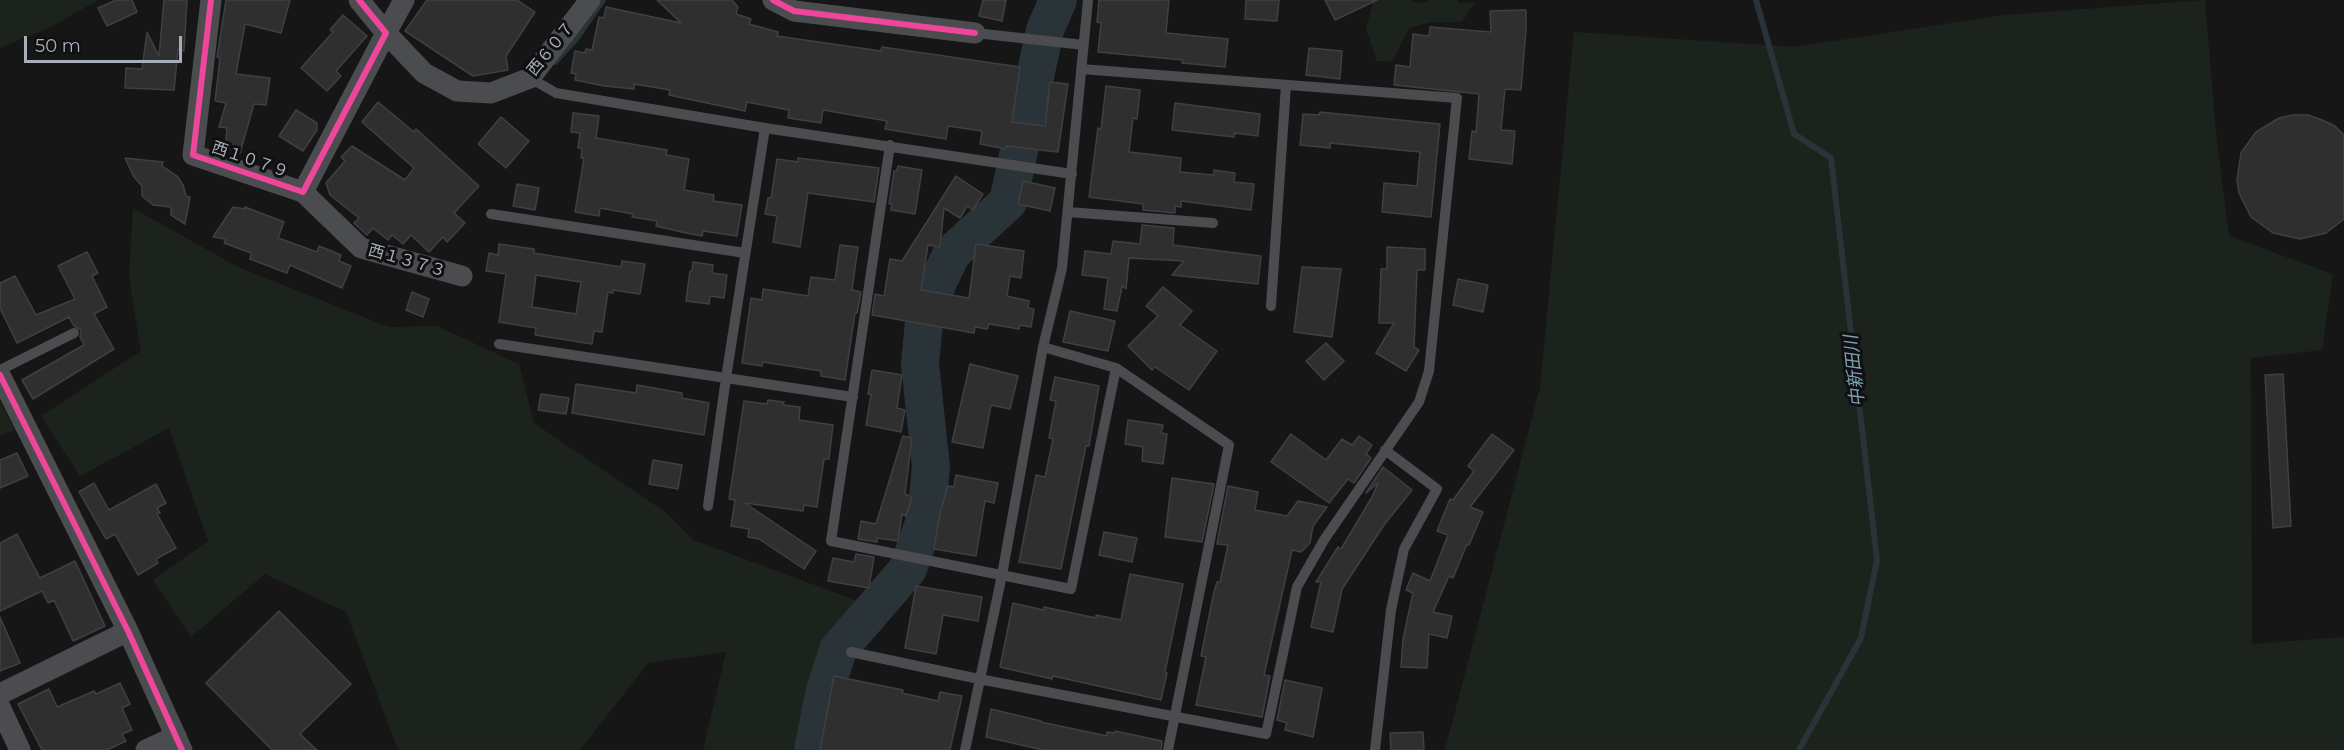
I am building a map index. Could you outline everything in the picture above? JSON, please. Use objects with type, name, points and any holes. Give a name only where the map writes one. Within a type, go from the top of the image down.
[{"type":"street","name":"西１０７９","points":[[211,0],[194,155],[303,192],[386,33]]},
{"type":"street","points":[[359,0],[386,33],[404,0]]},
{"type":"street","name":"西６０７","points":[[386,33],[424,73],[457,91],[491,93],[530,78],[590,0]]},
{"type":"street","points":[[773,0],[794,11],[975,33]]},
{"type":"street","name":"西１３７３","points":[[303,192],[361,248],[462,276]]},
{"type":"street","points":[[0,372],[128,631],[179,743],[146,750]]},
{"type":"street","points":[[0,694],[128,631]]},
{"type":"street","points":[[0,708],[20,750]]},
{"type":"lane","points":[[964,750],[1002,574],[1043,348],[1062,268],[1088,0]]},
{"type":"lane","points":[[975,33],[1084,45]]},
{"type":"lane","points":[[851,652],[1266,735],[1298,587],[1324,540],[1419,402],[1429,371],[1457,98],[1081,69]]},
{"type":"lane","points":[[530,78],[556,93],[765,128],[1072,174]]},
{"type":"lane","points":[[1271,306],[1286,85]]},
{"type":"lane","points":[[708,506],[765,128]]},
{"type":"lane","points":[[890,145],[831,541],[1071,589],[1116,368]]},
{"type":"lane","points":[[1068,212],[1213,223]]},
{"type":"lane","points":[[491,214],[745,253]]},
{"type":"lane","points":[[0,372],[74,333]]},
{"type":"lane","points":[[499,344],[853,397]]},
{"type":"lane","points":[[1043,348],[1116,368],[1229,444],[1168,750]]},
{"type":"lane","points":[[1376,750],[1391,610],[1404,549],[1437,489],[1385,450]]},
{"type":"shaded area","points":[[0,0],[98,0],[51,27],[0,48]]},
{"type":"shaded area","points":[[1374,0],[1410,0],[1421,4],[1430,0],[1475,2],[1462,22],[1431,22],[1409,28],[1395,56],[1390,61],[1377,61],[1366,28]]},
{"type":"shaded area","points":[[2205,0],[2216,133],[2229,236],[2333,274],[2322,350],[2251,358],[2252,644],[2344,637],[2344,750],[1445,750],[1540,387],[1574,32],[1794,47],[2004,15]]},
{"type":"shaded area","points":[[133,208],[238,267],[389,327],[437,326],[519,364],[534,423],[665,512],[693,540],[866,604],[799,724],[802,750],[703,750],[726,652],[648,663],[580,750],[398,750],[346,612],[265,574],[191,637],[153,580],[208,541],[169,428],[80,476],[41,416],[141,351],[129,278]]},
{"type":"shaded area","points":[[0,401],[15,430],[0,436]]},
{"type":"building","points":[[116,0],[132,0],[137,12],[107,26],[98,8]]},
{"type":"building","points":[[164,0],[187,0],[184,51],[178,50],[174,90],[125,88],[126,68],[142,69],[147,32],[159,56]]},
{"type":"building","points":[[226,0],[290,0],[281,33],[245,24],[236,74],[270,78],[266,105],[254,104],[240,153],[225,148],[227,128],[219,127],[226,103],[215,101],[220,58],[217,57]]},
{"type":"building","points":[[427,0],[517,0],[535,12],[506,56],[508,70],[473,76],[405,31]]},
{"type":"building","points":[[657,0],[732,0],[738,7],[736,14],[751,19],[749,24],[778,32],[777,36],[881,51],[882,47],[1020,67],[1012,122],[1045,126],[1050,82],[1068,84],[1058,152],[1006,146],[1006,149],[980,144],[982,131],[948,126],[946,139],[885,129],[887,121],[823,110],[821,123],[788,118],[789,110],[747,102],[745,111],[669,95],[670,90],[634,84],[634,89],[604,86],[575,80],[576,74],[571,73],[575,51],[585,53],[586,49],[592,50],[599,17],[604,18],[606,7],[681,23]]},
{"type":"building","points":[[983,0],[1006,0],[1002,21],[979,16]]},
{"type":"building","points":[[1099,0],[1169,0],[1166,33],[1228,39],[1225,67],[1182,63],[1183,60],[1098,52],[1101,23],[1097,22]]},
{"type":"building","points":[[1246,0],[1279,0],[1277,21],[1245,19]]},
{"type":"building","points":[[1325,0],[1377,0],[1335,20]]},
{"type":"building","points":[[1526,10],[1521,90],[1505,89],[1501,130],[1515,131],[1512,164],[1469,159],[1472,131],[1476,132],[1479,94],[1394,85],[1396,65],[1410,67],[1413,34],[1429,36],[1430,27],[1491,32],[1490,11]]},
{"type":"building","points":[[343,15],[367,36],[336,71],[341,76],[327,91],[301,68],[333,32],[330,30]]},
{"type":"building","points":[[1309,48],[1342,51],[1340,79],[1306,75]]},
{"type":"building","points":[[1106,86],[1140,90],[1137,119],[1133,118],[1129,152],[1181,158],[1180,172],[1214,175],[1214,170],[1235,173],[1234,182],[1254,184],[1251,210],[1181,201],[1181,207],[1175,206],[1175,213],[1143,210],[1143,204],[1089,197]]},
{"type":"building","points":[[378,102],[414,132],[416,129],[479,186],[454,213],[465,223],[447,242],[443,237],[429,252],[411,235],[403,244],[392,235],[388,240],[373,228],[367,235],[354,223],[359,218],[330,195],[326,183],[345,161],[341,157],[352,146],[405,180],[414,168],[362,122]]},
{"type":"building","points":[[1175,103],[1260,114],[1258,136],[1235,133],[1234,137],[1172,130]]},
{"type":"building","points":[[296,110],[317,123],[317,130],[303,151],[279,136]]},
{"type":"building","points":[[1320,112],[1440,124],[1431,217],[1382,212],[1384,183],[1417,186],[1420,152],[1330,143],[1330,148],[1300,145],[1303,114],[1319,115]]},
{"type":"building","points":[[573,113],[599,116],[596,138],[667,150],[666,155],[689,159],[684,190],[714,195],[713,201],[742,205],[737,236],[703,231],[702,236],[686,233],[656,226],[657,221],[632,217],[633,214],[600,208],[599,216],[575,212],[584,158],[581,158],[582,148],[578,148],[580,133],[571,132]]},
{"type":"building","points":[[2308,115],[2322,120],[2335,126],[2344,135],[2344,219],[2326,233],[2300,239],[2273,233],[2251,217],[2239,193],[2237,180],[2241,153],[2256,132],[2279,118]]},
{"type":"building","points":[[501,117],[529,141],[506,168],[478,144]]},
{"type":"building","points":[[125,158],[163,162],[162,166],[177,176],[186,196],[190,197],[185,224],[171,215],[171,207],[153,205],[142,196],[142,186],[134,177]]},
{"type":"building","points":[[798,158],[879,168],[874,202],[808,193],[800,247],[773,242],[777,216],[765,214],[768,198],[771,198],[777,159],[798,162]]},
{"type":"building","points":[[898,166],[922,170],[915,214],[891,210],[892,204],[889,204],[894,171],[897,171]]},
{"type":"building","points":[[956,176],[983,194],[973,210],[967,206],[960,218],[944,208],[940,247],[928,245],[921,290],[969,298],[976,244],[1024,251],[1021,278],[1010,276],[1007,296],[1029,301],[1028,308],[1034,309],[1031,327],[1020,325],[1019,329],[989,324],[987,329],[975,327],[974,333],[872,315],[875,294],[884,296],[890,259],[902,261]]},
{"type":"building","points":[[1023,181],[1055,188],[1050,211],[1018,204]]},
{"type":"building","points":[[517,184],[539,188],[535,210],[513,206]]},
{"type":"building","points":[[233,207],[245,209],[245,207],[284,222],[278,238],[317,252],[319,246],[341,255],[339,261],[351,266],[342,288],[290,265],[287,273],[250,259],[251,253],[224,243],[226,239],[213,237]]},
{"type":"building","points":[[1142,225],[1174,228],[1173,245],[1261,256],[1258,284],[1172,275],[1184,261],[1129,258],[1126,289],[1122,286],[1117,311],[1104,309],[1108,278],[1082,275],[1085,251],[1111,254],[1113,241],[1140,244]]},
{"type":"building","points":[[499,244],[534,249],[534,253],[621,267],[622,261],[645,264],[640,294],[613,290],[613,293],[608,292],[602,332],[594,331],[592,344],[535,335],[536,328],[499,322],[506,274],[486,271],[489,253],[498,255]],"holes":[[[536,275],[581,282],[576,314],[532,307]]]},
{"type":"building","points":[[840,245],[858,247],[852,290],[861,292],[857,313],[855,313],[845,380],[821,376],[821,371],[763,362],[762,366],[742,363],[751,298],[762,300],[763,289],[808,296],[811,277],[835,280]]},
{"type":"building","points":[[1387,247],[1425,249],[1425,270],[1417,270],[1414,347],[1419,350],[1406,371],[1376,353],[1394,323],[1379,323],[1381,269],[1387,269]]},
{"type":"building","points":[[87,252],[98,273],[92,276],[107,307],[94,314],[114,349],[33,399],[22,380],[84,345],[80,337],[81,330],[74,326],[69,317],[17,343],[0,308],[0,283],[15,276],[36,315],[75,299],[58,266]]},
{"type":"building","points":[[693,262],[713,265],[712,273],[727,275],[724,298],[710,296],[709,304],[686,301]]},
{"type":"building","points":[[1302,267],[1341,269],[1332,337],[1294,332]]},
{"type":"building","points":[[1458,279],[1488,285],[1483,312],[1453,305]]},
{"type":"building","points":[[1163,287],[1192,311],[1180,325],[1217,351],[1189,390],[1155,367],[1152,370],[1128,346],[1158,316],[1146,306]]},
{"type":"building","points":[[412,292],[429,299],[423,317],[406,310]]},
{"type":"building","points":[[1070,311],[1115,321],[1108,351],[1063,342]]},
{"type":"building","points":[[1326,343],[1344,361],[1324,380],[1306,361]]},
{"type":"building","points":[[970,364],[1018,376],[1010,409],[991,405],[983,448],[952,442]]},
{"type":"building","points":[[872,370],[902,375],[897,408],[905,410],[901,432],[866,425]]},
{"type":"building","points":[[2283,374],[2291,526],[2273,528],[2265,375]]},
{"type":"building","points":[[1055,377],[1099,386],[1089,446],[1086,446],[1061,569],[1019,562],[1036,475],[1045,477],[1053,439],[1049,438],[1056,401],[1050,400]]},
{"type":"building","points":[[576,384],[636,393],[637,385],[682,393],[682,398],[709,403],[704,435],[572,413]]},
{"type":"building","points":[[541,394],[569,398],[566,414],[538,410]]},
{"type":"building","points":[[768,400],[800,407],[799,420],[833,425],[829,459],[824,459],[817,507],[804,505],[803,511],[745,503],[816,551],[804,569],[759,539],[748,537],[749,529],[731,526],[735,500],[729,499],[744,401],[767,404]]},
{"type":"building","points":[[1128,420],[1163,425],[1161,433],[1167,434],[1163,464],[1142,461],[1143,447],[1125,444]]},
{"type":"building","points":[[1291,434],[1326,460],[1342,439],[1352,445],[1359,436],[1372,445],[1366,454],[1371,458],[1354,483],[1348,479],[1329,503],[1271,462]]},
{"type":"building","points":[[1492,434],[1514,450],[1470,507],[1483,512],[1453,578],[1449,576],[1433,612],[1452,616],[1447,638],[1429,634],[1427,668],[1401,667],[1403,639],[1413,593],[1406,590],[1413,573],[1430,581],[1448,535],[1437,531],[1450,499],[1453,500],[1474,471],[1468,466]]},
{"type":"building","points":[[903,436],[912,438],[905,494],[912,497],[906,516],[902,514],[898,541],[877,538],[877,542],[858,539],[861,521],[876,524]]},
{"type":"building","points":[[17,453],[28,476],[0,488],[0,460]]},
{"type":"building","points":[[653,460],[682,465],[678,489],[649,484]]},
{"type":"building","points":[[1383,467],[1412,490],[1384,525],[1342,589],[1333,632],[1311,627],[1321,582],[1316,582],[1338,547],[1341,549],[1372,497],[1378,483],[1366,493]]},
{"type":"building","points":[[956,475],[998,483],[994,503],[985,501],[976,556],[934,549],[940,513],[948,486],[954,487]]},
{"type":"building","points":[[1172,478],[1214,484],[1202,542],[1165,537]]},
{"type":"building","points":[[94,483],[109,510],[156,484],[166,503],[157,508],[160,513],[157,514],[176,548],[156,559],[158,563],[138,575],[115,534],[106,539],[79,492]]},
{"type":"building","points":[[1228,486],[1258,492],[1255,510],[1287,516],[1298,501],[1327,507],[1313,526],[1310,543],[1301,552],[1292,550],[1264,675],[1270,676],[1262,717],[1196,705],[1206,657],[1201,656],[1214,592],[1217,582],[1220,582],[1228,545],[1217,544]]},
{"type":"building","points":[[1104,532],[1137,538],[1132,562],[1099,555]]},
{"type":"building","points":[[17,534],[40,578],[75,561],[105,626],[73,641],[54,600],[48,603],[42,591],[0,611],[0,543]]},
{"type":"building","points":[[856,554],[874,557],[869,588],[828,581],[833,558],[854,562]]},
{"type":"building","points":[[1130,574],[1183,584],[1161,700],[1053,676],[1052,679],[1000,667],[1013,603],[1043,610],[1044,607],[1096,618],[1096,615],[1121,620]]},
{"type":"building","points":[[916,586],[982,597],[978,621],[943,615],[936,654],[905,648]]},
{"type":"building","points":[[279,611],[351,684],[300,734],[317,750],[272,750],[206,683]]},
{"type":"building","points":[[0,617],[20,663],[0,671]]},
{"type":"building","points":[[834,676],[903,690],[902,693],[938,701],[940,692],[962,696],[950,750],[820,750]]},
{"type":"building","points":[[1285,680],[1322,688],[1313,737],[1285,730],[1287,723],[1277,720]]},
{"type":"building","points":[[120,683],[130,704],[122,708],[132,730],[122,734],[126,741],[107,750],[42,750],[18,704],[49,689],[57,707]]},
{"type":"building","points":[[991,709],[1107,736],[1107,732],[1114,733],[1115,731],[1162,741],[1161,750],[1043,750],[986,737]]},
{"type":"building","points":[[1423,732],[1424,750],[1391,750],[1390,733]]},
{"type":"waterway","points":[[555,62],[576,39],[603,0]]},
{"type":"waterway","points":[[813,750],[825,690],[838,650],[908,569],[926,517],[931,467],[920,364],[924,322],[937,284],[952,253],[1008,202],[1045,30],[1058,0]]},
{"type":"waterway","name":"中新田川","points":[[1756,0],[1794,134],[1831,158],[1877,560],[1861,638],[1799,750]]},
{"type":"cycle path","points":[[211,0],[193,155],[303,192],[386,33],[359,0]]},
{"type":"cycle path","points":[[773,0],[794,11],[975,33]]},
{"type":"cycle path","points":[[0,375],[128,631],[182,750]]}]
